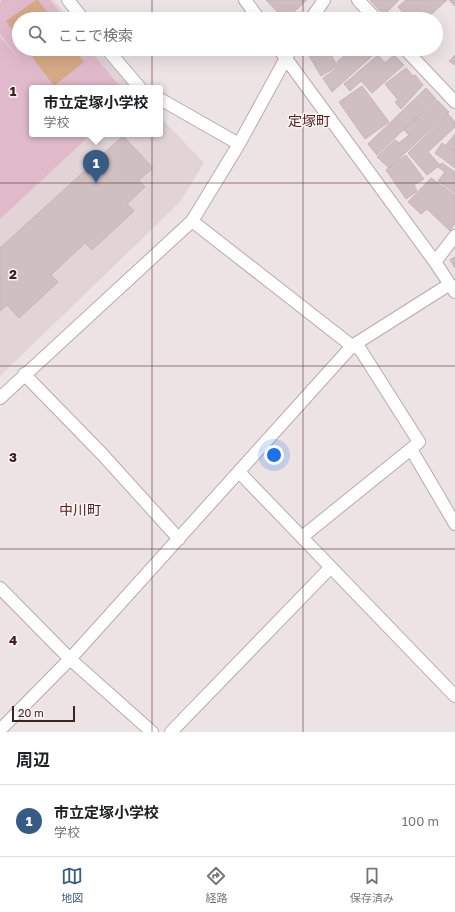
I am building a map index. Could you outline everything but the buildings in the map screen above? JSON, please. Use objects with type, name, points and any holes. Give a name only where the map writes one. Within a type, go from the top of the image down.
[{"type":"street","points":[[68,0],[77,12]]},
{"type":"street","points":[[245,0],[254,12]]},
{"type":"street","points":[[316,12],[324,0]]},
{"type":"street","points":[[358,0],[369,12]]},
{"type":"street","points":[[113,56],[137,85]]},
{"type":"street","points":[[0,398],[24,374],[192,221],[239,144],[283,56]]},
{"type":"street","points":[[0,730],[70,659],[352,346],[452,288],[288,56]]},
{"type":"street","points":[[412,56],[455,102]]},
{"type":"street","points":[[163,101],[239,144]]},
{"type":"street","points":[[192,221],[352,346],[360,349],[419,442],[302,537]]},
{"type":"street","points":[[435,262],[455,236]]},
{"type":"street","points":[[24,374],[102,454],[179,539]]},
{"type":"street","points":[[411,449],[455,524]]},
{"type":"street","points":[[239,472],[455,696]]},
{"type":"street","points":[[171,732],[331,567]]},
{"type":"street","points":[[0,588],[70,659],[152,732]]},
{"type":"shaded area","points":[[0,0],[54,0],[63,12],[12,12],[12,56],[103,56],[130,85],[29,85],[29,137],[163,137],[163,120],[204,163],[180,202],[0,376]]},
{"type":"shaded area","points":[[2,0],[50,0],[59,12],[12,12],[12,49],[0,34],[0,2]]},
{"type":"shaded area","points":[[38,0],[47,12],[19,12]]},
{"type":"shaded area","points":[[12,17],[12,29],[6,21]]},
{"type":"shaded area","points":[[0,37],[12,51],[12,56],[17,56],[23,63],[17,56],[95,56],[119,85],[29,85],[29,137],[84,137],[86,139],[0,219]]},
{"type":"shaded area","points":[[31,56],[79,56],[84,62],[55,85],[53,85]]},
{"type":"place","name":"市立定塚小学校","points":[[96,183]]},
{"type":"district","name":"定塚町","points":[[309,120]]},
{"type":"district","name":"中川町","points":[[80,509]]}]
